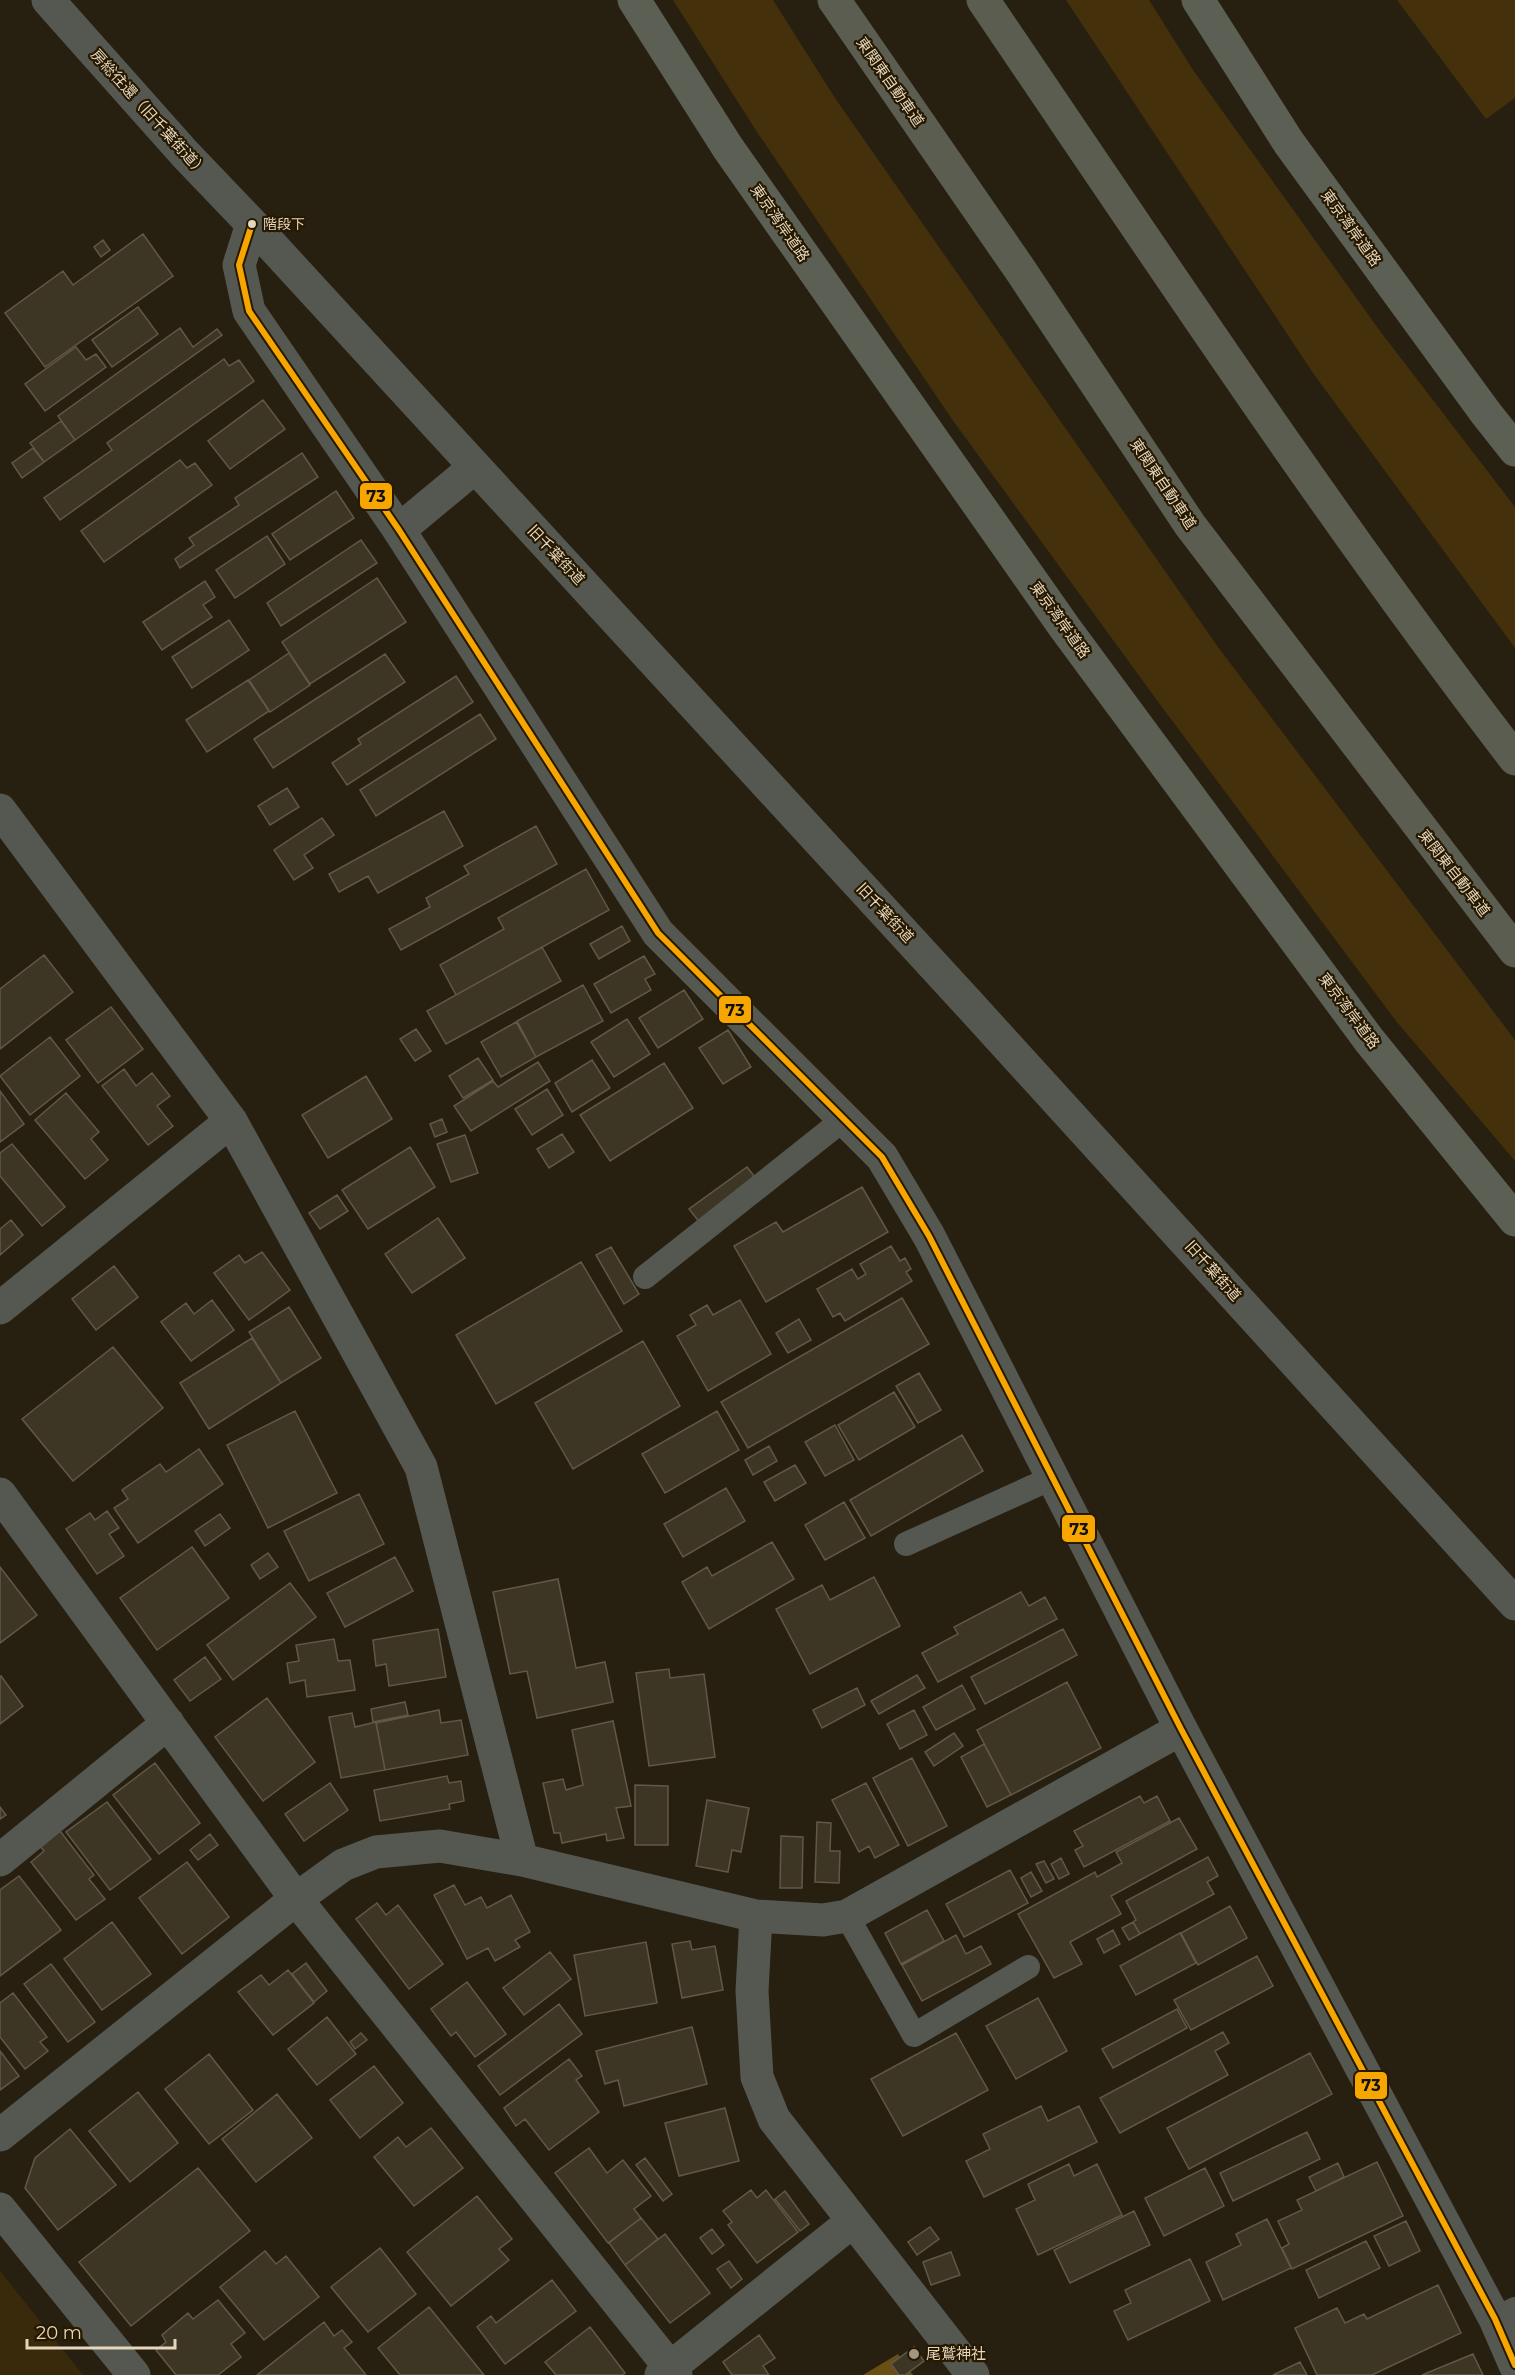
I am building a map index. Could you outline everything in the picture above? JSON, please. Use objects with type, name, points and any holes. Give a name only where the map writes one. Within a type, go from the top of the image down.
[{"type":"highway","name":"東京湾岸道路","points":[[634,0],[728,148],[1065,628],[1369,1040],[1515,1220]]},
{"type":"highway","name":"東関東自動車道","points":[[834,0],[1021,271],[1190,525],[1515,951]]},
{"type":"highway","points":[[983,0],[1236,373],[1437,657],[1515,759]]},
{"type":"highway","name":"東京湾岸道路","points":[[1198,0],[1289,143],[1515,450]]},
{"type":"street","name":"房総往還（旧千葉街道）","points":[[48,0],[185,154],[252,224]]},
{"type":"street","name":"旧千葉街道","points":[[252,224],[1515,1604]]},
{"type":"street","points":[[252,224],[239,265],[249,311],[399,530],[658,933],[882,1157],[929,1236],[1181,1729],[1505,2314],[1515,2365]]},
{"type":"street","points":[[399,530],[476,467]]},
{"type":"street","points":[[0,810],[231,1121],[421,1467],[522,1860]]},
{"type":"street","points":[[0,1308],[231,1121]]},
{"type":"street","points":[[0,1494],[296,1899],[669,2372],[853,2221]]},
{"type":"street","points":[[0,1860],[168,1723]]},
{"type":"street","points":[[0,2135],[296,1899],[343,1865],[376,1852],[440,1846],[522,1860],[756,1916],[823,1920],[847,1916],[1181,1729]]},
{"type":"street","points":[[756,1916],[752,1991],[757,2077],[774,2119],[973,2375]]},
{"type":"street","points":[[0,2209],[134,2375]]},
{"type":"lane","points":[[645,1277],[844,1119]]},
{"type":"lane","points":[[906,1544],[1052,1478]]},
{"type":"lane","points":[[847,1916],[914,2035],[1028,1967]]},
{"type":"shaded area","points":[[673,0],[773,0],[835,98],[1218,647],[1515,1040],[1515,1161],[1396,1021],[1159,703],[954,422],[757,132]]},
{"type":"shaded area","points":[[1066,0],[1149,0],[1193,70],[1380,331],[1515,507],[1515,648],[1313,373]]},
{"type":"shaded area","points":[[1397,0],[1515,0],[1515,98],[1486,119]]},
{"type":"shaded area","points":[[0,2271],[83,2375],[0,2375]]},
{"type":"shaded area","points":[[898,2354],[913,2375],[863,2375]]},
{"type":"building","points":[[143,234],[173,276],[45,367],[5,313],[63,271],[73,285]]},
{"type":"building","points":[[103,240],[110,250],[101,257],[94,247]]},
{"type":"building","points":[[138,307],[158,334],[112,367],[92,340]]},
{"type":"building","points":[[180,328],[193,347],[217,329],[222,335],[75,440],[58,416]]},
{"type":"building","points":[[76,347],[86,360],[96,354],[106,367],[45,411],[25,384]]},
{"type":"building","points":[[224,359],[229,366],[239,360],[254,381],[60,520],[44,498],[112,450],[107,443]]},
{"type":"building","points":[[263,400],[285,429],[230,469],[208,441]]},
{"type":"building","points":[[61,421],[75,440],[44,462],[30,443]]},
{"type":"building","points":[[33,448],[44,462],[22,478],[12,463]]},
{"type":"building","points":[[302,453],[318,477],[180,568],[175,559],[194,545],[189,538],[239,505],[235,498]]},
{"type":"building","points":[[180,460],[187,468],[195,463],[212,485],[104,562],[81,531]]},
{"type":"building","points":[[336,491],[354,518],[290,560],[272,534]]},
{"type":"building","points":[[267,536],[285,564],[235,598],[216,570]]},
{"type":"building","points":[[361,540],[377,563],[281,626],[267,603]]},
{"type":"building","points":[[377,578],[406,622],[310,684],[282,642]]},
{"type":"building","points":[[205,581],[215,597],[203,605],[212,617],[162,650],[143,622]]},
{"type":"building","points":[[229,620],[249,650],[192,688],[172,657]]},
{"type":"building","points":[[289,653],[310,685],[270,712],[249,680]]},
{"type":"building","points":[[385,654],[405,682],[273,768],[254,739]]},
{"type":"building","points":[[456,676],[473,702],[347,785],[332,763],[361,744],[358,739]]},
{"type":"building","points":[[248,680],[269,711],[207,752],[186,720]]},
{"type":"building","points":[[480,714],[496,739],[376,816],[360,790]]},
{"type":"building","points":[[287,788],[299,807],[270,825],[258,806]]},
{"type":"building","points":[[444,811],[463,846],[378,893],[368,876],[339,892],[329,874]]},
{"type":"building","points":[[322,818],[334,835],[304,855],[313,868],[294,880],[274,850]]},
{"type":"building","points":[[536,826],[557,864],[401,950],[389,929],[430,907],[426,898],[469,874],[464,866]]},
{"type":"building","points":[[586,869],[609,910],[456,995],[440,965],[504,929],[498,918]]},
{"type":"building","points":[[622,926],[630,941],[599,959],[590,944]]},
{"type":"building","points":[[542,947],[561,981],[446,1044],[427,1011]]},
{"type":"building","points":[[44,955],[73,992],[0,1049],[0,989]]},
{"type":"building","points":[[644,956],[655,974],[645,979],[651,990],[611,1013],[594,984]]},
{"type":"building","points":[[583,985],[603,1021],[536,1057],[517,1021]]},
{"type":"building","points":[[684,990],[703,1019],[658,1048],[639,1018]]},
{"type":"building","points":[[111,1007],[143,1049],[98,1083],[66,1040]]},
{"type":"building","points":[[627,1019],[650,1054],[614,1077],[591,1042]]},
{"type":"building","points":[[516,1022],[536,1057],[501,1077],[481,1042]]},
{"type":"building","points":[[416,1029],[431,1051],[415,1061],[400,1039]]},
{"type":"building","points":[[728,1030],[751,1067],[723,1084],[699,1048]]},
{"type":"building","points":[[50,1037],[80,1076],[30,1115],[0,1076]]},
{"type":"building","points":[[478,1058],[493,1080],[463,1098],[449,1076]]},
{"type":"building","points":[[592,1060],[610,1088],[572,1112],[555,1083]]},
{"type":"building","points":[[538,1062],[550,1081],[471,1131],[454,1106],[493,1081],[498,1087]]},
{"type":"building","points":[[664,1063],[693,1108],[610,1161],[580,1115]]},
{"type":"building","points":[[124,1069],[136,1086],[152,1073],[170,1096],[157,1106],[173,1126],[148,1145],[102,1086]]},
{"type":"building","points":[[366,1076],[392,1119],[328,1158],[302,1115]]},
{"type":"building","points":[[547,1089],[563,1115],[532,1135],[515,1109]]},
{"type":"building","points":[[0,1091],[24,1124],[0,1142]]},
{"type":"building","points":[[66,1093],[99,1132],[91,1139],[108,1160],[85,1179],[35,1120]]},
{"type":"building","points":[[442,1119],[447,1132],[435,1137],[430,1124]]},
{"type":"building","points":[[562,1134],[574,1152],[549,1168],[537,1149]]},
{"type":"building","points":[[465,1135],[478,1173],[451,1182],[437,1144]]},
{"type":"building","points":[[12,1144],[65,1207],[42,1226],[0,1176],[0,1153]]},
{"type":"building","points":[[410,1147],[435,1187],[368,1229],[342,1190]]},
{"type":"building","points":[[747,1167],[758,1181],[700,1223],[689,1209]]},
{"type":"building","points":[[862,1187],[888,1232],[766,1302],[734,1246],[776,1222],[783,1232]]},
{"type":"building","points":[[337,1195],[348,1211],[320,1229],[309,1213]]},
{"type":"building","points":[[438,1218],[465,1258],[412,1293],[385,1254]]},
{"type":"building","points":[[11,1220],[23,1235],[0,1255],[0,1229]]},
{"type":"building","points":[[891,1246],[900,1261],[905,1258],[911,1269],[906,1272],[912,1281],[845,1321],[840,1313],[833,1317],[817,1289],[852,1269],[858,1279],[866,1274],[860,1264]]},
{"type":"building","points":[[611,1247],[639,1294],[624,1304],[596,1255]]},
{"type":"building","points":[[262,1252],[290,1290],[249,1320],[214,1273],[239,1255],[245,1263]]},
{"type":"building","points":[[581,1262],[622,1331],[496,1404],[456,1335]]},
{"type":"building","points":[[114,1266],[138,1297],[96,1330],[72,1299]]},
{"type":"building","points":[[902,1298],[929,1344],[748,1448],[721,1402]]},
{"type":"building","points":[[212,1300],[234,1330],[191,1361],[161,1322],[186,1303],[194,1314]]},
{"type":"building","points":[[740,1300],[771,1354],[708,1391],[677,1336],[696,1325],[690,1315],[707,1305],[713,1315]]},
{"type":"building","points":[[289,1307],[321,1358],[281,1383],[249,1332]]},
{"type":"building","points":[[799,1319],[811,1340],[788,1353],[776,1333]]},
{"type":"building","points":[[252,1338],[281,1383],[209,1429],[180,1383]]},
{"type":"building","points":[[643,1341],[680,1406],[573,1469],[535,1403]]},
{"type":"building","points":[[113,1347],[163,1408],[73,1481],[22,1419]]},
{"type":"building","points":[[919,1373],[941,1410],[918,1423],[896,1386]]},
{"type":"building","points":[[894,1392],[915,1427],[859,1460],[838,1425]]},
{"type":"building","points":[[295,1411],[337,1493],[268,1528],[227,1445]]},
{"type":"building","points":[[717,1411],[739,1450],[665,1493],[642,1454]]},
{"type":"building","points":[[835,1425],[854,1460],[825,1476],[805,1442]]},
{"type":"building","points":[[962,1435],[983,1471],[871,1536],[850,1500]]},
{"type":"building","points":[[769,1446],[777,1461],[753,1475],[745,1460]]},
{"type":"building","points":[[199,1449],[223,1484],[138,1543],[114,1508],[128,1499],[122,1490],[160,1464],[166,1472]]},
{"type":"building","points":[[795,1465],[806,1483],[775,1501],[764,1482]]},
{"type":"building","points":[[726,1488],[745,1521],[683,1557],[664,1524]]},
{"type":"building","points":[[359,1494],[384,1544],[309,1581],[284,1531]]},
{"type":"building","points":[[844,1502],[865,1538],[825,1560],[805,1525]]},
{"type":"building","points":[[107,1511],[119,1528],[109,1534],[124,1556],[97,1574],[66,1529],[90,1513],[95,1520]]},
{"type":"building","points":[[220,1514],[230,1528],[205,1546],[195,1531]]},
{"type":"building","points":[[772,1542],[794,1579],[709,1629],[682,1582],[707,1567],[712,1576]]},
{"type":"building","points":[[192,1547],[229,1598],[157,1650],[120,1598]]},
{"type":"building","points":[[268,1553],[278,1567],[260,1579],[251,1565]]},
{"type":"building","points":[[395,1557],[413,1591],[345,1627],[327,1593]]},
{"type":"building","points":[[0,1567],[37,1615],[0,1643]]},
{"type":"building","points":[[874,1577],[900,1626],[810,1674],[776,1609],[822,1585],[830,1600]]},
{"type":"building","points":[[558,1579],[576,1668],[605,1662],[613,1702],[537,1718],[527,1671],[510,1674],[493,1592]]},
{"type":"building","points":[[290,1583],[316,1617],[233,1680],[207,1645]]},
{"type":"building","points":[[1021,1592],[1029,1606],[1045,1597],[1057,1619],[938,1682],[922,1653],[958,1634],[954,1627]]},
{"type":"building","points":[[438,1629],[446,1677],[389,1686],[386,1664],[376,1666],[373,1640]]},
{"type":"building","points":[[1063,1629],[1077,1655],[985,1704],[971,1677]]},
{"type":"building","points":[[334,1639],[338,1661],[350,1660],[355,1690],[307,1697],[305,1680],[290,1683],[287,1663],[299,1661],[296,1645]]},
{"type":"building","points":[[205,1657],[221,1679],[190,1701],[174,1680]]},
{"type":"building","points":[[669,1669],[670,1678],[704,1674],[715,1757],[649,1766],[636,1673]]},
{"type":"building","points":[[917,1675],[925,1688],[879,1714],[871,1701]]},
{"type":"building","points":[[0,1676],[23,1706],[0,1724]]},
{"type":"building","points":[[1067,1682],[1101,1748],[1011,1795],[977,1730]]},
{"type":"building","points":[[962,1685],[975,1709],[936,1730],[923,1707]]},
{"type":"building","points":[[857,1688],[865,1705],[822,1728],[813,1710]]},
{"type":"building","points":[[267,1698],[315,1762],[263,1801],[215,1737]]},
{"type":"building","points":[[405,1702],[408,1715],[373,1722],[371,1709]]},
{"type":"building","points":[[439,1710],[441,1723],[461,1720],[468,1755],[385,1770],[376,1723]]},
{"type":"building","points":[[914,1710],[927,1735],[900,1749],[887,1724]]},
{"type":"building","points":[[352,1713],[355,1727],[376,1722],[385,1770],[341,1778],[329,1717]]},
{"type":"building","points":[[613,1721],[631,1806],[616,1808],[624,1838],[607,1841],[606,1834],[562,1843],[560,1833],[554,1833],[543,1783],[563,1779],[566,1790],[583,1785],[572,1730]]},
{"type":"building","points":[[954,1733],[963,1746],[934,1766],[925,1752]]},
{"type":"building","points":[[984,1744],[1011,1795],[987,1807],[961,1757]]},
{"type":"building","points":[[912,1758],[947,1826],[908,1846],[873,1778]]},
{"type":"building","points":[[155,1763],[200,1823],[159,1854],[113,1795]]},
{"type":"building","points":[[447,1776],[449,1783],[461,1781],[464,1801],[449,1804],[450,1809],[380,1821],[374,1790]]},
{"type":"building","points":[[330,1783],[348,1810],[304,1841],[285,1814]]},
{"type":"building","points":[[866,1783],[899,1845],[875,1858],[869,1846],[859,1852],[832,1800]]},
{"type":"building","points":[[635,1785],[668,1786],[668,1845],[635,1845]]},
{"type":"building","points":[[1140,1796],[1144,1803],[1157,1796],[1170,1821],[1084,1867],[1075,1850],[1083,1846],[1074,1831]]},
{"type":"building","points":[[707,1800],[749,1808],[741,1852],[732,1850],[728,1872],[696,1866]]},
{"type":"building","points":[[107,1802],[151,1859],[110,1890],[66,1832]]},
{"type":"building","points":[[0,1807],[6,1815],[0,1819]]},
{"type":"building","points":[[1179,1818],[1197,1849],[1111,1896],[1121,1914],[1070,1942],[1082,1964],[1054,1978],[1018,1914],[1095,1872],[1097,1877],[1122,1863],[1116,1852]]},
{"type":"building","points":[[817,1822],[831,1823],[830,1851],[840,1851],[839,1883],[815,1882]]},
{"type":"building","points":[[60,1831],[94,1875],[89,1879],[105,1899],[76,1920],[31,1862],[44,1851],[40,1846]]},
{"type":"building","points":[[210,1834],[218,1845],[198,1860],[190,1850]]},
{"type":"building","points":[[781,1836],[803,1837],[802,1888],[780,1888]]},
{"type":"building","points":[[1208,1857],[1218,1876],[1207,1882],[1214,1894],[1140,1934],[1126,1901]]},
{"type":"building","points":[[1061,1858],[1069,1874],[1059,1879],[1051,1864]]},
{"type":"building","points":[[1044,1861],[1054,1879],[1046,1883],[1036,1864]]},
{"type":"building","points":[[187,1862],[229,1917],[182,1954],[139,1898]]},
{"type":"building","points":[[1010,1870],[1028,1903],[964,1937],[946,1904]]},
{"type":"building","points":[[1031,1872],[1042,1891],[1031,1897],[1021,1878]]},
{"type":"building","points":[[19,1876],[61,1930],[0,1976],[0,1890]]},
{"type":"building","points":[[454,1885],[465,1905],[481,1897],[487,1908],[511,1895],[530,1932],[515,1940],[520,1947],[495,1961],[488,1948],[467,1959],[434,1895]]},
{"type":"building","points":[[377,1903],[386,1915],[398,1905],[443,1964],[409,1989],[356,1919]]},
{"type":"building","points":[[1230,1906],[1247,1938],[1198,1965],[1181,1933]]},
{"type":"building","points":[[927,1910],[944,1941],[901,1964],[885,1933]]},
{"type":"building","points":[[112,1922],[151,1974],[102,2010],[64,1959]]},
{"type":"building","points":[[1133,1922],[1140,1934],[1129,1940],[1122,1928]]},
{"type":"building","points":[[1113,1930],[1120,1944],[1104,1953],[1097,1939]]},
{"type":"building","points":[[1180,1933],[1196,1963],[1136,1995],[1120,1966]]},
{"type":"building","points":[[956,1935],[966,1954],[981,1946],[991,1964],[922,2001],[902,1965]]},
{"type":"building","points":[[690,1941],[692,1950],[715,1946],[723,1990],[682,1998],[672,1944]]},
{"type":"building","points":[[646,1942],[657,2003],[585,2016],[574,1955]]},
{"type":"building","points":[[550,1952],[571,1979],[524,2015],[503,1988]]},
{"type":"building","points":[[1257,1956],[1273,1986],[1191,2030],[1174,2000]]},
{"type":"building","points":[[306,1963],[327,1991],[314,2002],[292,1974]]},
{"type":"building","points":[[51,1964],[95,2022],[68,2042],[24,1984]]},
{"type":"building","points":[[288,1970],[314,2003],[273,2035],[238,1992],[261,1975],[269,1985]]},
{"type":"building","points":[[467,1982],[506,2034],[475,2057],[456,2032],[451,2036],[431,2009]]},
{"type":"building","points":[[13,1993],[47,2037],[40,2042],[48,2051],[25,2069],[0,2037],[0,2003]]},
{"type":"building","points":[[1038,1998],[1067,2051],[1016,2079],[986,2026]]},
{"type":"building","points":[[559,2004],[582,2034],[500,2095],[478,2066]]},
{"type":"building","points":[[1177,2009],[1187,2028],[1113,2068],[1102,2049]]},
{"type":"building","points":[[327,2017],[356,2054],[317,2085],[288,2049]]},
{"type":"building","points":[[692,2027],[707,2084],[624,2106],[618,2080],[605,2084],[596,2051]]},
{"type":"building","points":[[1223,2032],[1229,2043],[1215,2051],[1228,2075],[1120,2133],[1100,2098]]},
{"type":"building","points":[[361,2033],[367,2040],[355,2049],[350,2042]]},
{"type":"building","points":[[956,2033],[988,2090],[903,2136],[871,2079]]},
{"type":"building","points":[[0,2051],[19,2076],[0,2090]]},
{"type":"building","points":[[1310,2053],[1332,2094],[1189,2169],[1167,2128]]},
{"type":"building","points":[[209,2054],[253,2110],[209,2144],[165,2089]]},
{"type":"building","points":[[569,2059],[582,2076],[576,2080],[599,2112],[549,2150],[525,2119],[516,2126],[504,2108]]},
{"type":"building","points":[[374,2066],[403,2103],[360,2138],[330,2100]]},
{"type":"building","points":[[138,2092],[178,2143],[130,2182],[89,2131]]},
{"type":"building","points":[[277,2094],[312,2138],[256,2182],[222,2139]]},
{"type":"building","points":[[1041,2106],[1048,2121],[1079,2106],[1097,2142],[984,2197],[966,2161],[990,2149],[983,2134]]},
{"type":"building","points":[[725,2108],[739,2161],[679,2176],[665,2123]]},
{"type":"building","points":[[431,2128],[463,2168],[414,2206],[374,2157],[398,2137],[406,2147]]},
{"type":"building","points":[[70,2129],[116,2185],[58,2230],[25,2188],[35,2158]]},
{"type":"building","points":[[1307,2132],[1320,2159],[1233,2201],[1220,2173]]},
{"type":"building","points":[[589,2148],[607,2173],[623,2160],[651,2196],[634,2209],[641,2218],[608,2243],[555,2173]]},
{"type":"building","points":[[645,2158],[672,2194],[663,2201],[636,2165]]},
{"type":"building","points":[[1377,2162],[1403,2216],[1292,2269],[1282,2248],[1289,2244],[1278,2221],[1302,2210],[1297,2200]]},
{"type":"building","points":[[1338,2163],[1344,2177],[1316,2191],[1309,2177]]},
{"type":"building","points":[[1069,2164],[1074,2176],[1097,2164],[1122,2215],[1038,2255],[1016,2209],[1035,2200],[1028,2184]]},
{"type":"building","points":[[198,2168],[250,2231],[131,2326],[79,2262]]},
{"type":"building","points":[[1205,2168],[1224,2206],[1164,2236],[1145,2198]]},
{"type":"building","points":[[751,2190],[757,2198],[766,2190],[798,2232],[757,2263],[728,2225],[732,2222],[723,2211]]},
{"type":"building","points":[[785,2191],[809,2224],[800,2231],[775,2199]]},
{"type":"building","points":[[477,2196],[512,2239],[499,2249],[509,2260],[451,2306],[407,2252]]},
{"type":"building","points":[[1134,2211],[1150,2245],[1070,2283],[1054,2250]]},
{"type":"building","points":[[641,2218],[658,2239],[625,2265],[609,2243]]},
{"type":"building","points":[[1267,2219],[1291,2268],[1223,2300],[1206,2262],[1241,2245],[1236,2234]]},
{"type":"building","points":[[1406,2221],[1420,2251],[1389,2266],[1374,2236]]},
{"type":"building","points":[[930,2227],[939,2239],[917,2255],[908,2242]]},
{"type":"building","points":[[712,2229],[724,2245],[712,2254],[700,2238]]},
{"type":"building","points":[[665,2234],[710,2293],[670,2323],[625,2265]]},
{"type":"building","points":[[1366,2241],[1380,2268],[1319,2298],[1306,2270]]},
{"type":"building","points":[[380,2248],[416,2294],[368,2332],[331,2287]]},
{"type":"building","points":[[265,2251],[276,2264],[286,2256],[319,2297],[264,2340],[220,2287]]},
{"type":"building","points":[[951,2252],[960,2275],[931,2285],[923,2262]]},
{"type":"building","points":[[1190,2259],[1210,2301],[1128,2340],[1114,2311],[1131,2303],[1125,2290]]},
{"type":"building","points":[[729,2261],[742,2279],[731,2288],[717,2269]]},
{"type":"building","points":[[552,2280],[576,2311],[505,2364],[477,2327],[491,2316],[496,2323]]},
{"type":"building","points":[[1438,2285],[1461,2333],[1372,2375],[1317,2375],[1295,2328],[1337,2308],[1345,2323],[1364,2314],[1367,2319]]},
{"type":"building","points":[[218,2300],[245,2333],[231,2344],[241,2357],[218,2375],[176,2375],[156,2350],[166,2342],[162,2335],[188,2313],[193,2319]]},
{"type":"building","points":[[429,2307],[484,2375],[400,2375],[378,2348]]},
{"type":"building","points":[[324,2322],[334,2336],[342,2330],[352,2342],[344,2348],[366,2375],[257,2375]]},
{"type":"building","points":[[590,2327],[625,2373],[622,2375],[556,2375],[545,2362]]},
{"type":"building","points":[[759,2335],[775,2358],[763,2366],[769,2375],[732,2375],[723,2362]]},
{"type":"building","points":[[914,2347],[924,2361],[905,2375],[899,2375],[891,2364]]},
{"type":"building","points":[[1473,2354],[1483,2375],[1422,2375]]},
{"type":"building","points":[[1300,2362],[1307,2375],[1273,2375]]},
{"type":"transit line","name":"73","points":[[252,224],[239,265],[249,311],[399,530],[658,933],[882,1157],[929,1236],[1181,1729],[1495,2319],[1515,2365]]},
{"type":"place","name":"階段下","points":[[252,224]]},
{"type":"place","name":"尾鷲神社","points":[[914,2354]]}]
